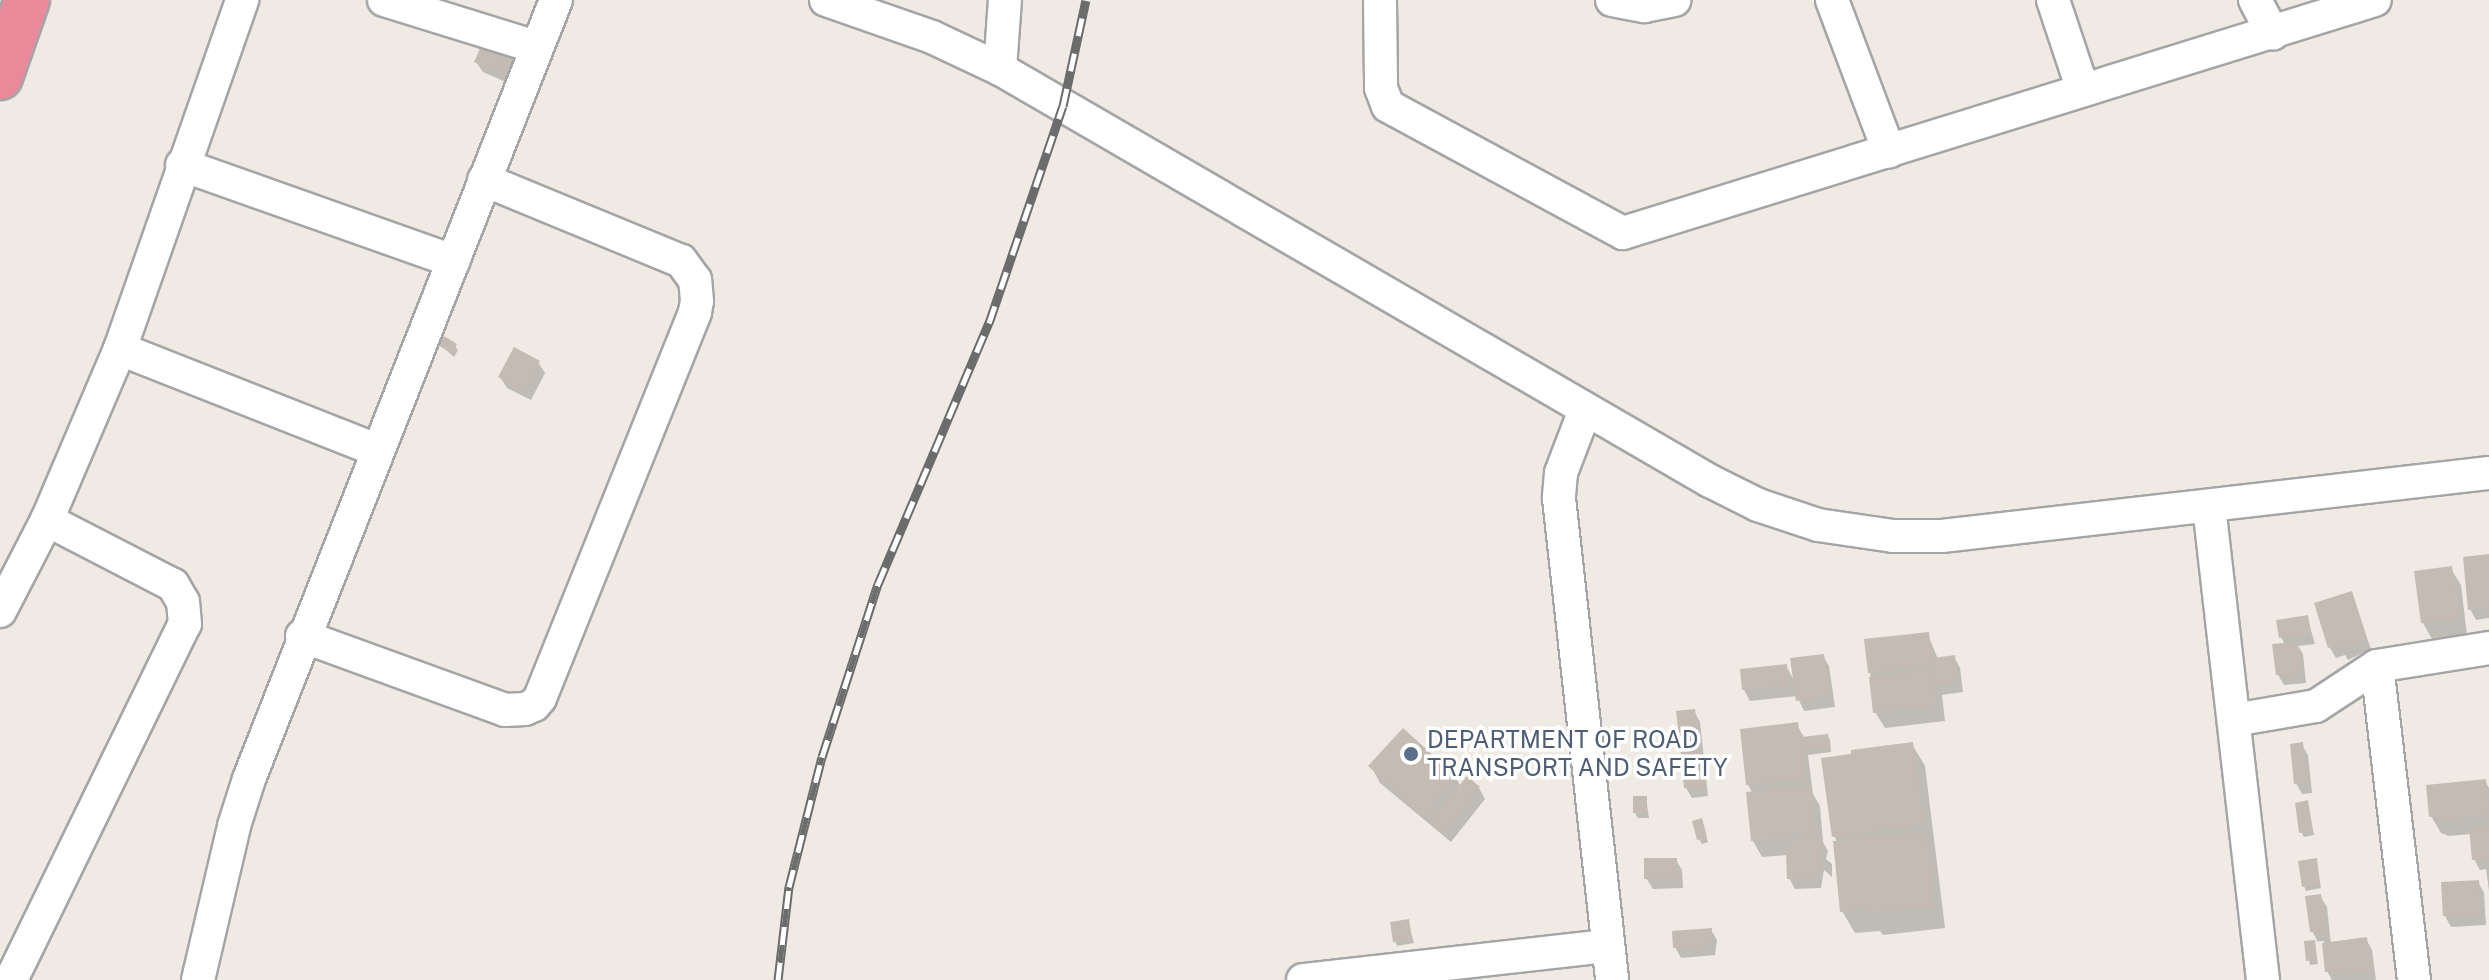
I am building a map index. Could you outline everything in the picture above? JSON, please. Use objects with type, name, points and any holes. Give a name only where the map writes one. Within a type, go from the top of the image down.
[{"type":"highway","points":[[0,77],[27,0]]},
{"type":"street","points":[[0,611],[47,520],[120,349],[242,0]]},
{"type":"street","points":[[384,0],[536,47]]},
{"type":"street","points":[[198,980],[234,826],[302,636],[556,0]]},
{"type":"street","points":[[826,0],[932,37],[1000,69],[1585,410],[1758,505],[1851,531],[1942,536],[2489,473]]},
{"type":"street","points":[[1000,69],[1005,0]]},
{"type":"street","points":[[1380,0],[1381,88],[1388,106],[1619,232],[1632,232],[2375,0]]},
{"type":"street","points":[[1612,0],[1644,6],[1674,0]]},
{"type":"street","points":[[1832,0],[1889,152]]},
{"type":"street","points":[[2053,0],[2083,90]]},
{"type":"street","points":[[2255,0],[2273,34]]},
{"type":"street","points":[[182,165],[453,261]]},
{"type":"street","points":[[302,636],[505,710],[525,709],[534,705],[695,312],[695,280],[681,261],[484,180]]},
{"type":"street","points":[[120,349],[376,450]]},
{"type":"street","points":[[1585,410],[1561,473],[1559,498],[1612,980]]},
{"type":"street","points":[[2209,506],[2263,980]]},
{"type":"street","points":[[11,980],[185,624],[183,602],[173,585],[47,520]]},
{"type":"street","points":[[2234,720],[2316,706],[2377,666],[2489,648]]},
{"type":"street","points":[[2377,666],[2414,980]]},
{"type":"street","points":[[1303,980],[1608,946]]},
{"type":"building","points":[[486,35],[518,49],[507,75],[474,62]]},
{"type":"building","points":[[444,336],[457,344],[451,353],[438,345]]},
{"type":"building","points":[[514,347],[540,361],[524,391],[498,377]]},
{"type":"building","points":[[2489,554],[2489,607],[2468,610],[2463,557]]},
{"type":"building","points":[[2452,566],[2459,619],[2421,623],[2414,571]]},
{"type":"building","points":[[2352,591],[2367,638],[2340,650],[2338,645],[2328,648],[2314,603]]},
{"type":"building","points":[[2308,615],[2311,633],[2279,638],[2276,620]]},
{"type":"building","points":[[1929,632],[1932,667],[1868,673],[1864,639]]},
{"type":"building","points":[[2297,642],[2301,673],[2276,675],[2272,644]]},
{"type":"building","points":[[1824,654],[1830,696],[1796,701],[1790,658]]},
{"type":"building","points":[[1955,655],[1958,681],[1937,684],[1933,658]]},
{"type":"building","points":[[1787,664],[1789,686],[1742,690],[1740,669]]},
{"type":"building","points":[[1933,669],[1937,705],[1873,713],[1869,677]]},
{"type":"building","points":[[1695,709],[1699,741],[1680,744],[1676,711]]},
{"type":"building","points":[[1798,722],[1805,779],[1746,785],[1740,729]]},
{"type":"building","points":[[1403,728],[1457,777],[1423,815],[1368,766]]},
{"type":"building","points":[[1828,734],[1830,747],[1804,751],[1802,737]]},
{"type":"building","points":[[1913,742],[1924,824],[1832,837],[1821,758],[1851,754],[1851,750]]},
{"type":"building","points":[[2303,742],[2307,783],[2294,784],[2290,744]]},
{"type":"building","points":[[1699,745],[1704,786],[1684,788],[1680,747]]},
{"type":"building","points":[[1467,776],[1480,787],[1444,833],[1430,822]]},
{"type":"building","points":[[2486,779],[2489,815],[2437,820],[2437,816],[2429,817],[2426,785]]},
{"type":"building","points":[[1811,787],[1815,835],[1789,832],[1790,838],[1751,841],[1746,792]]},
{"type":"building","points":[[1633,796],[1647,796],[1647,813],[1633,813]]},
{"type":"building","points":[[2308,800],[2313,831],[2299,833],[2295,803]]},
{"type":"building","points":[[1702,818],[1707,837],[1697,840],[1692,821]]},
{"type":"building","points":[[2489,827],[2489,858],[2472,860],[2469,828]]},
{"type":"building","points":[[1926,832],[1934,907],[1868,913],[1868,909],[1840,912],[1833,841]]},
{"type":"building","points":[[1823,838],[1816,878],[1787,879],[1786,854],[1791,854],[1791,840]]},
{"type":"building","points":[[1644,858],[1677,858],[1678,878],[1644,879]]},
{"type":"building","points":[[2317,858],[2320,884],[2302,887],[2298,861]]},
{"type":"building","points":[[2479,880],[2481,915],[2443,916],[2441,882]]},
{"type":"building","points":[[2321,894],[2326,930],[2310,932],[2305,896]]},
{"type":"building","points":[[1409,919],[1412,939],[1393,942],[1390,922]]},
{"type":"building","points":[[1712,928],[1710,945],[1673,948],[1672,931]]},
{"type":"building","points":[[2367,937],[2371,972],[2349,974],[2348,969],[2325,972],[2322,943]]},
{"type":"building","points":[[2315,940],[2317,960],[2306,961],[2304,941]]},
{"type":"railway","points":[[778,980],[789,887],[822,757],[878,584],[989,323],[1063,106],[1086,0]]},
{"type":"place","name":"DEPARTMENT OF ROAD TRANSPORT AND SAFETY","points":[[1411,754]]}]
